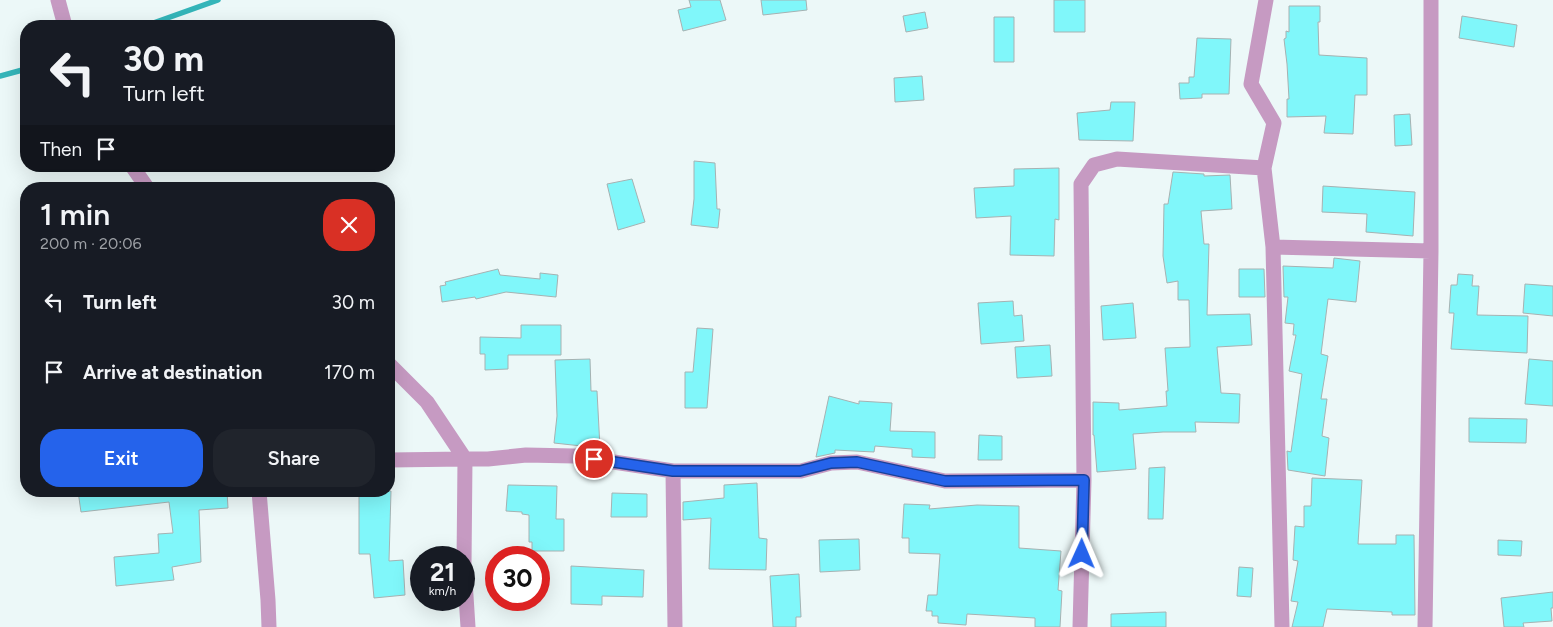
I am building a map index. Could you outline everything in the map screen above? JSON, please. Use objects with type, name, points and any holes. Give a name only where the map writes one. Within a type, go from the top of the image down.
[{"type":"street","points":[[58,0],[63,20]]},
{"type":"street","points":[[1266,0],[1251,84],[1274,123],[1264,168],[1273,246],[1282,627]]},
{"type":"street","points":[[1425,627],[1431,0]]},
{"type":"street","points":[[1080,627],[1084,480],[1081,184],[1094,165],[1117,159],[1264,168]]},
{"type":"street","points":[[1273,246],[1430,252]]},
{"type":"street","points":[[395,370],[427,402],[465,459],[464,565],[468,627]]},
{"type":"street","points":[[395,460],[488,459],[526,455],[574,456],[673,471],[800,471],[831,463],[857,462],[945,481],[1084,480]]},
{"type":"street","points":[[673,471],[675,627]]},
{"type":"street","points":[[259,497],[269,627]]},
{"type":"building","points":[[689,0],[720,0],[726,20],[683,31],[678,10],[691,7]]},
{"type":"building","points":[[761,0],[806,0],[807,10],[763,15]]},
{"type":"building","points":[[1054,0],[1085,0],[1085,32],[1054,32]]},
{"type":"building","points":[[1289,6],[1320,6],[1320,22],[1318,22],[1319,55],[1367,58],[1367,95],[1355,95],[1353,134],[1324,133],[1326,116],[1287,117],[1287,99],[1289,99],[1284,39],[1286,38],[1286,31],[1289,32]]},
{"type":"building","points":[[925,12],[928,28],[906,32],[903,16]]},
{"type":"building","points":[[1462,16],[1517,25],[1514,47],[1459,38]]},
{"type":"building","points":[[994,17],[1014,17],[1014,62],[994,62]]},
{"type":"building","points":[[1197,38],[1231,39],[1229,94],[1202,94],[1202,98],[1180,99],[1179,83],[1189,83],[1189,77],[1194,77]]},
{"type":"building","points":[[922,76],[924,100],[895,102],[894,78]]},
{"type":"building","points":[[1111,102],[1135,102],[1133,141],[1079,140],[1077,113],[1110,110]]},
{"type":"building","points":[[1410,114],[1412,145],[1395,146],[1394,115]]},
{"type":"building","points":[[694,161],[715,163],[717,209],[720,209],[718,228],[691,225],[694,199]]},
{"type":"building","points":[[1059,168],[1059,220],[1055,219],[1054,256],[1010,255],[1011,216],[976,218],[974,188],[1014,186],[1014,169]]},
{"type":"building","points":[[1173,172],[1204,174],[1204,176],[1230,175],[1232,209],[1201,211],[1204,244],[1209,244],[1207,315],[1250,314],[1252,345],[1217,347],[1221,393],[1240,394],[1239,423],[1195,422],[1196,432],[1133,434],[1136,469],[1097,472],[1093,435],[1093,402],[1119,403],[1119,410],[1167,406],[1166,391],[1168,391],[1165,348],[1190,347],[1189,300],[1178,300],[1178,281],[1167,283],[1163,256],[1164,204],[1168,204]]},
{"type":"building","points":[[632,179],[645,222],[618,230],[607,184]]},
{"type":"building","points":[[1323,186],[1415,192],[1413,236],[1366,232],[1367,214],[1322,212]]},
{"type":"building","points":[[1334,258],[1360,261],[1356,302],[1328,299],[1321,354],[1328,356],[1321,399],[1327,399],[1322,436],[1329,438],[1325,476],[1288,470],[1287,451],[1291,452],[1302,374],[1289,371],[1296,335],[1293,335],[1294,324],[1285,323],[1288,297],[1284,297],[1283,266],[1333,268]]},
{"type":"building","points":[[498,269],[500,275],[540,279],[540,273],[558,275],[556,297],[506,292],[476,299],[475,297],[442,302],[440,286],[446,285],[445,282]]},
{"type":"building","points":[[1239,269],[1264,269],[1265,297],[1239,297]]},
{"type":"building","points":[[1458,274],[1473,275],[1472,286],[1479,286],[1477,315],[1528,316],[1527,353],[1451,349],[1454,313],[1449,313],[1451,285],[1457,285]]},
{"type":"building","points":[[1525,284],[1553,286],[1553,316],[1523,313]]},
{"type":"building","points":[[1013,301],[1014,316],[1022,315],[1024,341],[981,344],[978,303]]},
{"type":"building","points":[[1133,303],[1136,338],[1103,340],[1101,306]]},
{"type":"building","points":[[521,325],[561,325],[561,355],[508,355],[508,369],[485,370],[485,354],[480,354],[480,337],[521,338]]},
{"type":"building","points":[[697,328],[713,329],[707,408],[685,408],[685,372],[693,372]]},
{"type":"building","points":[[1050,345],[1052,376],[1017,378],[1015,347]]},
{"type":"building","points":[[590,359],[591,391],[597,391],[600,448],[554,443],[557,416],[555,360]]},
{"type":"building","points":[[1529,359],[1553,361],[1553,406],[1525,404]]},
{"type":"building","points":[[829,396],[859,404],[859,401],[892,403],[890,431],[935,432],[935,458],[912,457],[912,449],[875,446],[874,452],[835,450],[835,453],[816,457]]},
{"type":"building","points":[[1469,418],[1527,419],[1526,443],[1469,442]]},
{"type":"building","points":[[979,435],[1002,436],[1002,460],[978,460]]},
{"type":"building","points":[[1165,467],[1163,519],[1148,519],[1149,468]]},
{"type":"building","points":[[1312,478],[1362,480],[1358,544],[1396,544],[1396,535],[1414,535],[1415,615],[1392,615],[1392,612],[1327,609],[1323,627],[1292,627],[1298,602],[1291,601],[1298,561],[1293,560],[1295,526],[1304,527],[1304,506],[1311,506]]},
{"type":"building","points":[[757,483],[759,538],[767,539],[766,570],[709,569],[711,518],[683,520],[683,502],[724,498],[724,485]]},
{"type":"building","points":[[508,485],[557,486],[556,519],[564,519],[564,551],[550,551],[550,546],[532,546],[532,542],[529,542],[529,515],[522,514],[522,512],[506,511]]},
{"type":"building","points":[[612,493],[647,494],[647,517],[611,517]]},
{"type":"building","points":[[79,497],[227,497],[228,508],[199,510],[201,562],[172,567],[174,580],[116,586],[114,557],[159,553],[158,534],[173,533],[169,502],[81,512]]},
{"type":"building","points":[[359,497],[391,497],[389,561],[403,560],[405,595],[374,598],[370,554],[359,554]]},
{"type":"building","points":[[904,504],[930,505],[929,509],[977,505],[1019,506],[1019,548],[1061,551],[1058,590],[1062,591],[1060,627],[1035,627],[1035,618],[967,614],[966,625],[938,623],[938,616],[932,616],[932,611],[926,611],[928,595],[937,595],[940,554],[909,553],[909,538],[902,538]]},
{"type":"building","points":[[859,539],[860,570],[820,572],[819,540]]},
{"type":"building","points":[[1498,540],[1522,541],[1521,556],[1498,555]]},
{"type":"building","points":[[571,566],[644,570],[643,597],[602,596],[602,605],[571,604]]},
{"type":"building","points":[[1239,567],[1253,568],[1251,597],[1237,596]]},
{"type":"building","points":[[799,574],[801,617],[796,617],[796,627],[773,627],[770,576]]},
{"type":"building","points":[[1553,592],[1552,621],[1523,623],[1524,627],[1504,627],[1501,598]]},
{"type":"building","points":[[1166,612],[1166,627],[1111,627],[1111,614]]},
{"type":"waterway","points":[[162,20],[218,0]]},
{"type":"waterway","points":[[0,76],[20,71]]},
{"type":"route","points":[[594,459],[673,471],[800,471],[831,463],[857,462],[945,481],[1084,480],[1082,554]]}]
